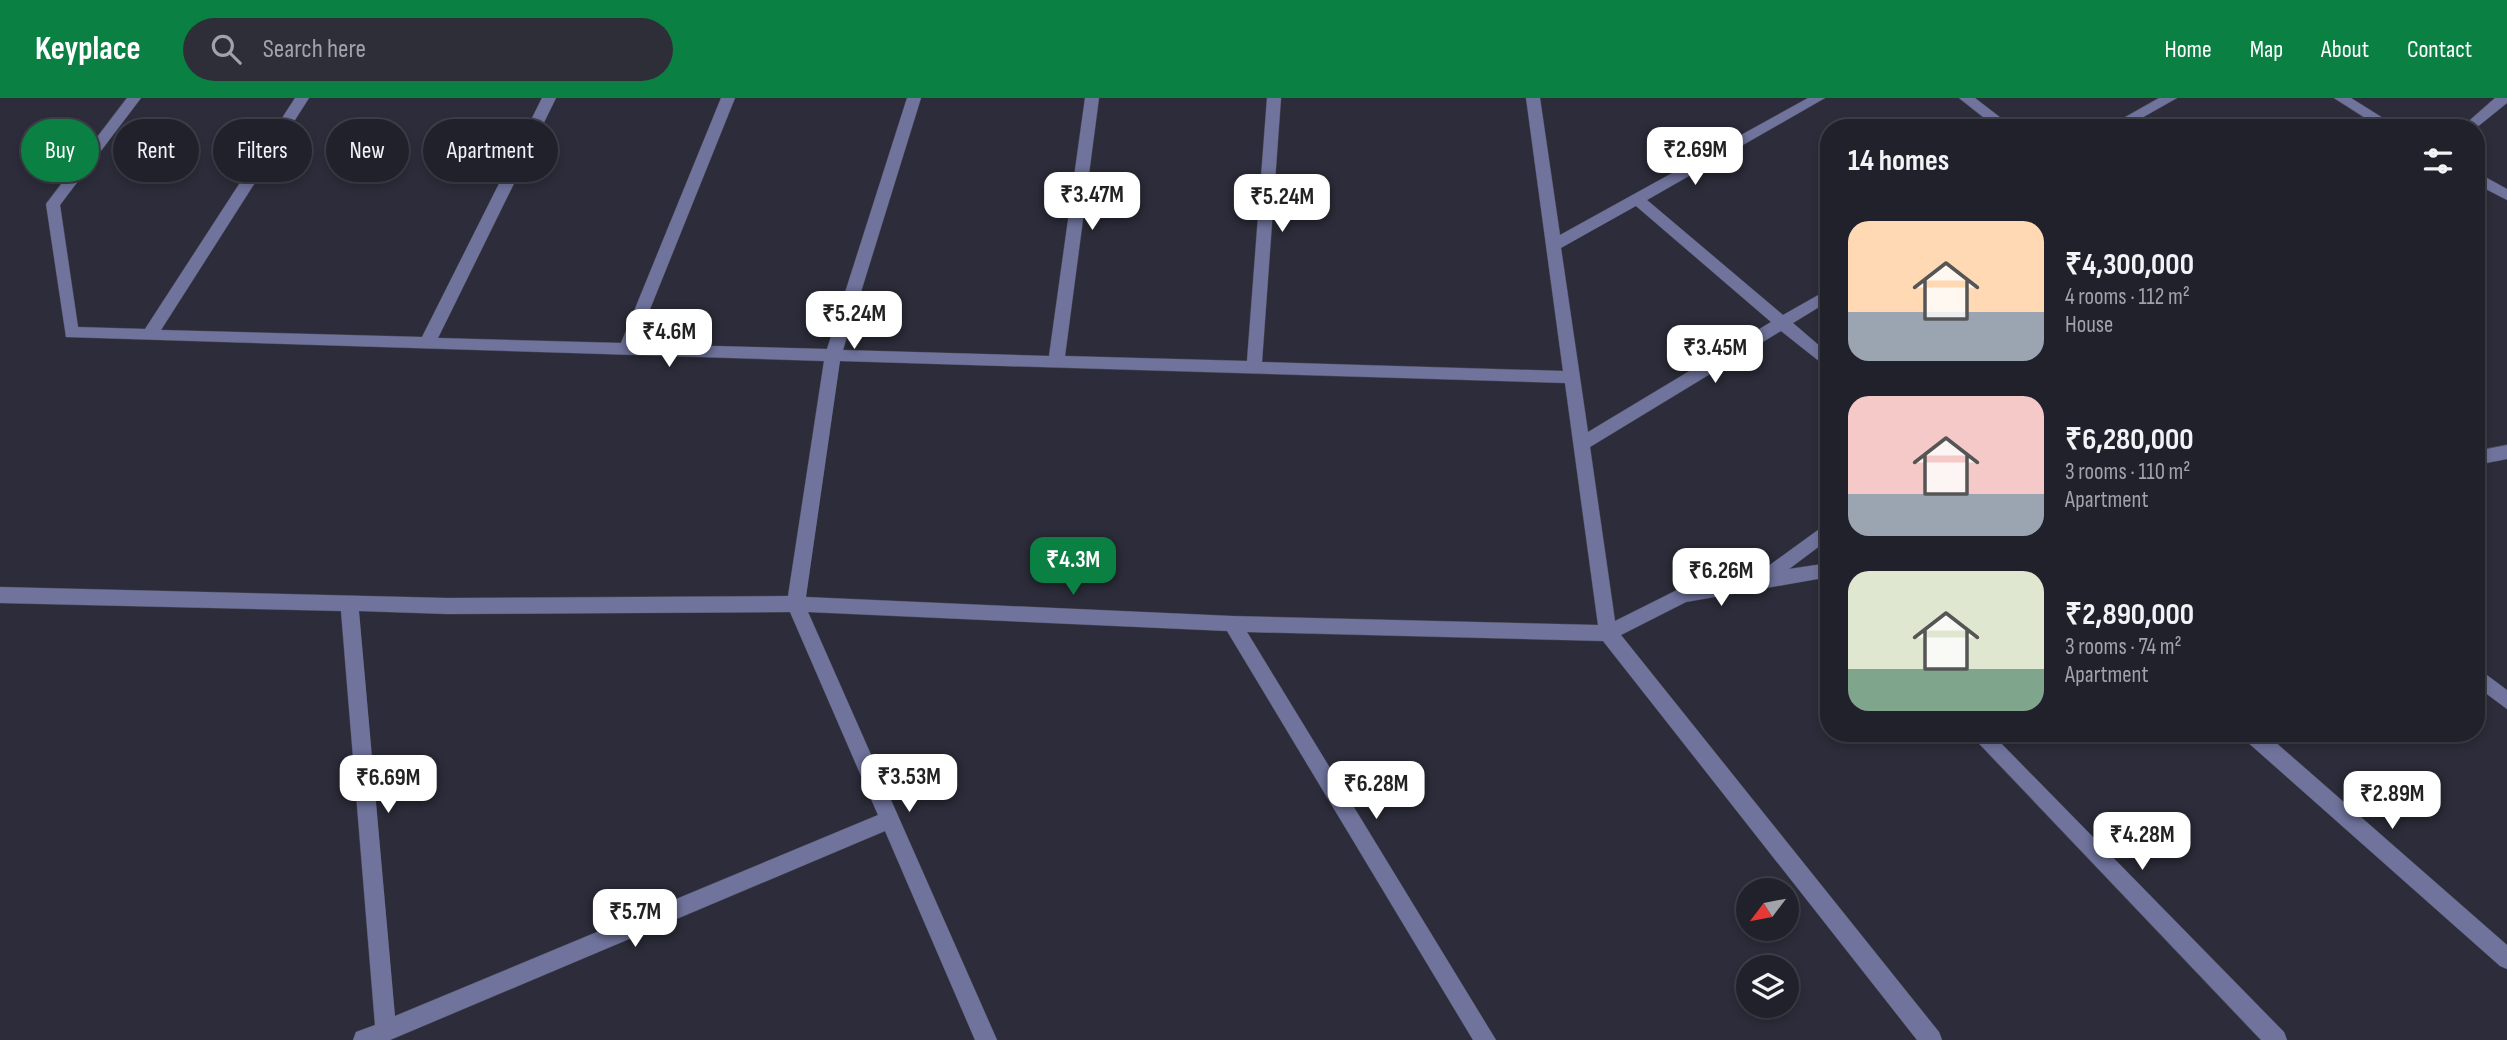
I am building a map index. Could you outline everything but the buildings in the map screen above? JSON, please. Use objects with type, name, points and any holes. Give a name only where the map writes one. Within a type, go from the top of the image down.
[{"type":"street","points":[[134,98],[53,204],[71,333],[1572,377]]},
{"type":"street","points":[[149,335],[302,98]]},
{"type":"street","points":[[427,344],[549,98]]},
{"type":"street","points":[[626,349],[729,98]]},
{"type":"street","points":[[914,98],[833,356],[796,604],[986,1040]]},
{"type":"street","points":[[1056,362],[1092,98]]},
{"type":"street","points":[[1254,368],[1274,98]]},
{"type":"street","points":[[1533,98],[1608,634],[1931,1040]]},
{"type":"street","points":[[1554,245],[1818,98]]},
{"type":"street","points":[[1966,98],[1995,119]]},
{"type":"street","points":[[2130,119],[2170,98]]},
{"type":"street","points":[[2342,98],[2377,119]]},
{"type":"street","points":[[2479,119],[2504,98]]},
{"type":"street","points":[[2485,182],[2507,195]]},
{"type":"street","points":[[1637,199],[1820,355]]},
{"type":"street","points":[[1582,444],[1820,299]]},
{"type":"street","points":[[2485,456],[2507,452]]},
{"type":"street","points":[[1759,582],[1820,536]]},
{"type":"street","points":[[0,595],[349,604],[796,604],[1232,624],[1608,634],[1683,595],[1820,575]]},
{"type":"street","points":[[349,604],[386,1031]]},
{"type":"street","points":[[1232,624],[1485,1040]]},
{"type":"street","points":[[2485,683],[2507,701]]},
{"type":"street","points":[[1987,742],[2276,1040]]},
{"type":"street","points":[[2261,742],[2507,959]]},
{"type":"street","points":[[364,1040],[890,819]]}]
